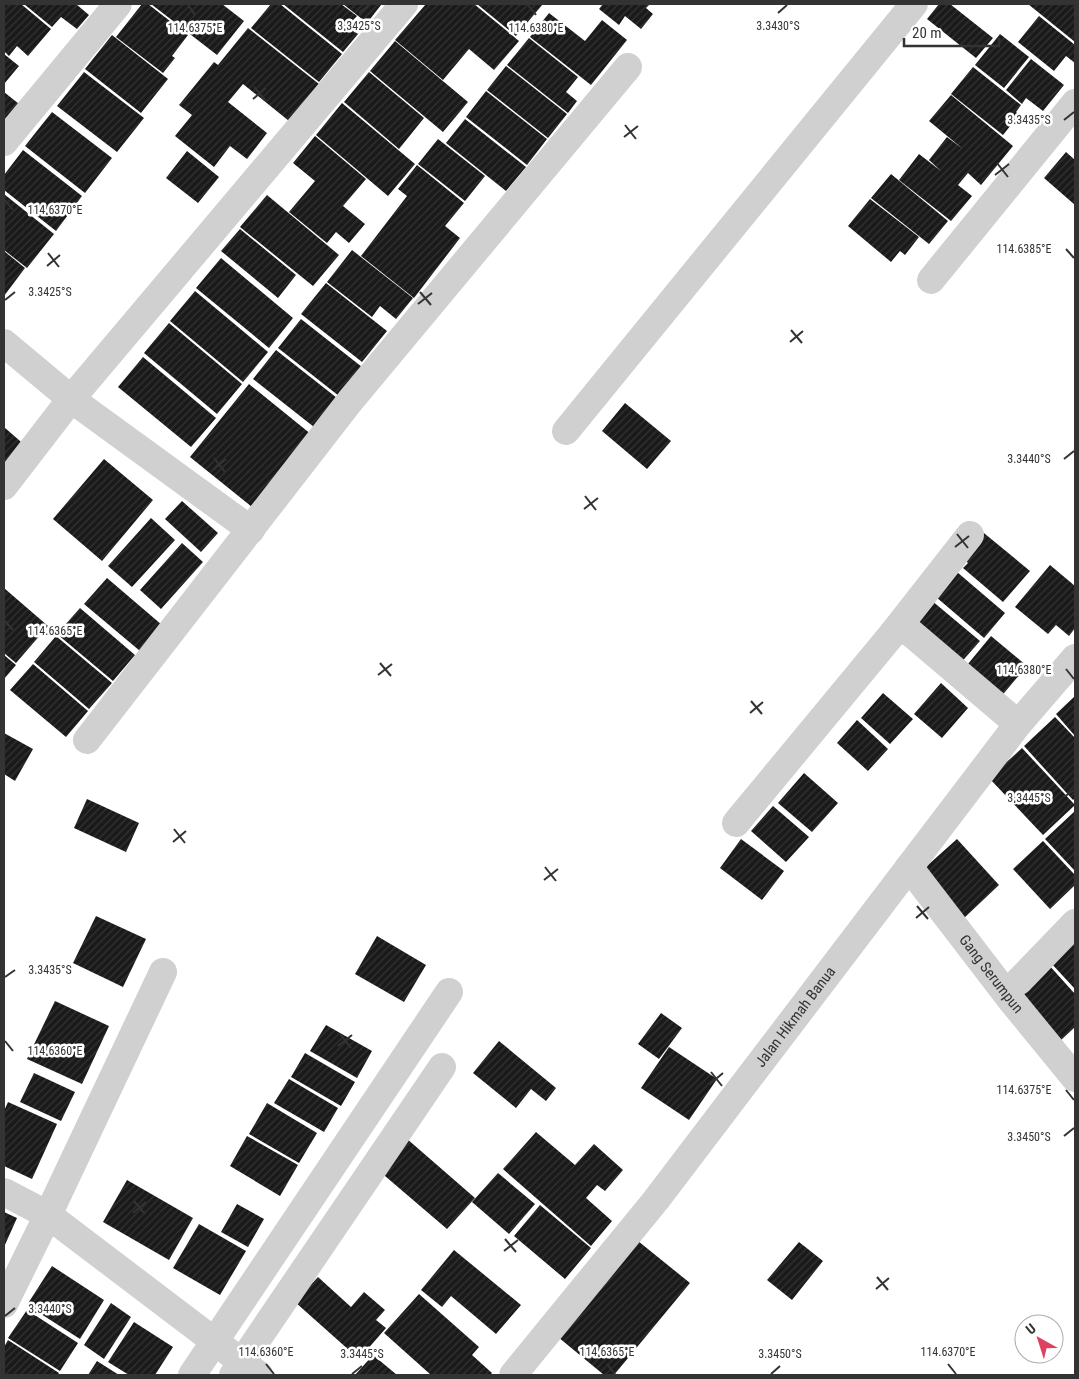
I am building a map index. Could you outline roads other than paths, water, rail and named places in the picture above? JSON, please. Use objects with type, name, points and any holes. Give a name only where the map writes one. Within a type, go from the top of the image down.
[{"type":"street","points":[[4,142],[118,4]]},
{"type":"street","points":[[4,486],[71,399],[404,4]]},
{"type":"street","points":[[566,431],[914,4]]},
{"type":"street","points":[[87,740],[252,530],[350,401],[628,67]]},
{"type":"street","points":[[931,280],[1075,103]]},
{"type":"street","points":[[4,343],[71,399],[252,530]]},
{"type":"street","points":[[736,823],[894,632],[970,535]]},
{"type":"street","points":[[894,632],[903,630],[911,633],[1018,724]]},
{"type":"street","name":"Jalan Hikmah Banua","points":[[514,1375],[656,1200],[1018,724],[1075,658]]},
{"type":"street","name":"Gang Serumpun","points":[[909,868],[1011,1000],[1075,1078]]},
{"type":"street","points":[[1019,981],[1075,924]]},
{"type":"street","points":[[4,1304],[163,972]]},
{"type":"street","points":[[192,1375],[449,992]]},
{"type":"street","points":[[4,1192],[48,1215],[214,1341],[245,1371],[442,1067]]}]
